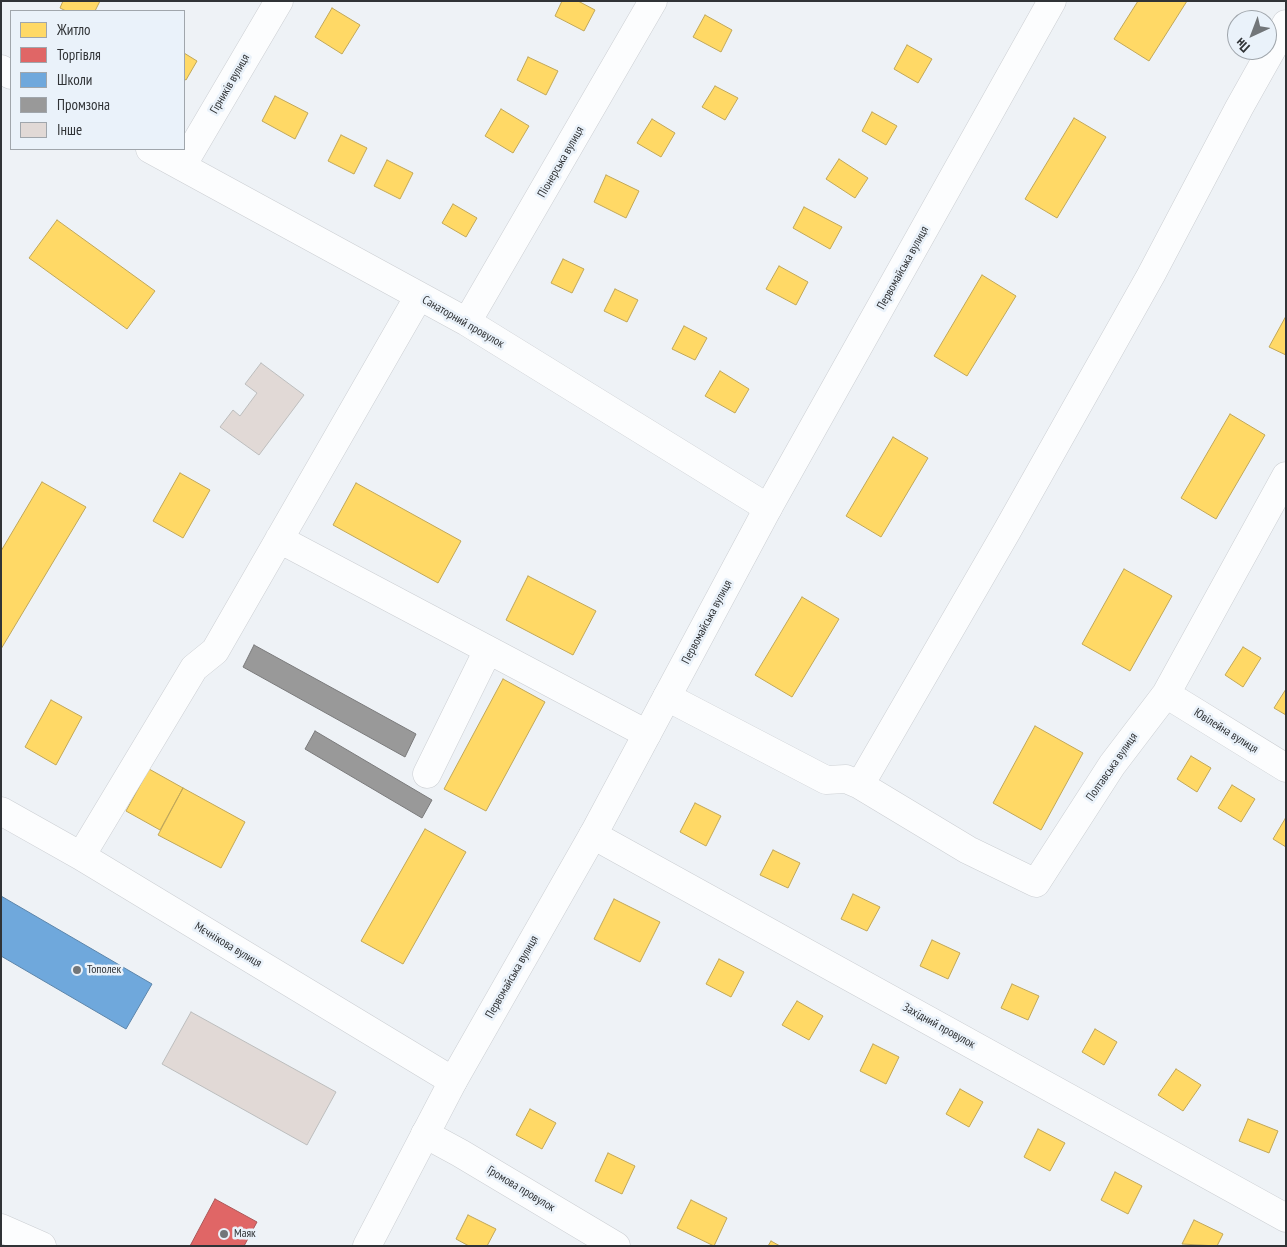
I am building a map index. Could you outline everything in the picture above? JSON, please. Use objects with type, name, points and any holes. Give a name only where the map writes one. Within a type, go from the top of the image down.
[{"type":"street","name":"Гірників вулиця","points":[[182,166],[279,1]]},
{"type":"street","name":"Піонерська вулиця","points":[[467,322],[653,1]]},
{"type":"street","name":"Первомайська вулиця","points":[[367,1246],[453,1081],[592,835],[768,508],[1052,1]]},
{"type":"street","points":[[667,697],[826,780],[846,779],[860,785],[1152,275],[1238,108],[1286,24]]},
{"type":"street","name":"Санаторний провулок","points":[[152,150],[467,322],[768,508]]},
{"type":"street","points":[[81,856],[194,668],[215,651],[418,296]]},
{"type":"street","name":"Полтавська вулиця","points":[[860,785],[968,850],[1036,883],[1112,765],[1166,694],[1286,476]]},
{"type":"street","points":[[279,539],[647,734]]},
{"type":"street","points":[[427,774],[488,650]]},
{"type":"street","name":"Ювілейна вулиця","points":[[1166,694],[1286,768]]},
{"type":"street","name":"Мєчнікова вулиця","points":[[1,811],[81,856],[453,1081]]},
{"type":"street","name":"Західний провулок","points":[[592,835],[1286,1218]]},
{"type":"street","name":"Громова провулок","points":[[425,1134],[616,1246]]},
{"type":"street","points":[[1,1228],[42,1246]]},
{"type":"building: Житло","points":[[63,1],[100,1],[96,10],[64,10],[60,8]]},
{"type":"building: Житло","points":[[562,1],[578,1],[595,10],[584,31],[555,16]]},
{"type":"building: Житло","points":[[1138,1],[1187,1],[1149,61],[1114,39]]},
{"type":"building: Житло","points":[[332,8],[360,25],[342,54],[315,37]]},
{"type":"building: Житло","points":[[705,15],[732,30],[721,52],[693,37]]},
{"type":"building: Житло","points":[[907,45],[932,59],[918,83],[894,69]]},
{"type":"building: Житло","points":[[185,54],[197,61],[185,80]]},
{"type":"building: Житло","points":[[528,57],[558,71],[546,95],[517,80]]},
{"type":"building: Житло","points":[[715,86],[738,98],[725,120],[702,107]]},
{"type":"building: Житло","points":[[275,96],[308,113],[295,139],[262,121]]},
{"type":"building: Житло","points":[[501,109],[529,126],[513,153],[485,136]]},
{"type":"building: Житло","points":[[872,112],[897,126],[886,145],[862,131]]},
{"type":"building: Житло","points":[[1074,118],[1106,137],[1057,218],[1025,199]]},
{"type":"building: Житло","points":[[652,119],[675,133],[661,157],[637,143]]},
{"type":"building: Житло","points":[[341,135],[367,148],[354,174],[328,161]]},
{"type":"building: Житло","points":[[839,159],[868,178],[855,198],[826,179]]},
{"type":"building: Житло","points":[[387,160],[413,173],[400,199],[374,186]]},
{"type":"building: Житло","points":[[606,175],[639,191],[626,218],[594,202]]},
{"type":"building: Житло","points":[[453,204],[477,218],[466,237],[442,223]]},
{"type":"building: Житло","points":[[804,207],[842,227],[830,249],[793,228]]},
{"type":"building: Житло","points":[[57,220],[155,291],[127,329],[29,258]]},
{"type":"building: Житло","points":[[563,259],[584,269],[572,293],[551,283]]},
{"type":"building: Житло","points":[[779,266],[808,282],[796,305],[766,289]]},
{"type":"building: Житло","points":[[982,275],[1016,296],[967,376],[934,356]]},
{"type":"building: Житло","points":[[615,289],[638,300],[627,322],[604,311]]},
{"type":"building: Житло","points":[[1286,316],[1286,355],[1269,347]]},
{"type":"building: Житло","points":[[684,326],[707,338],[695,360],[672,349]]},
{"type":"building: Житло","points":[[720,371],[749,389],[735,413],[705,396]]},
{"type":"building: Житло","points":[[1230,414],[1265,435],[1216,519],[1181,498]]},
{"type":"building: Житло","points":[[893,437],[928,458],[881,537],[846,516]]},
{"type":"building: Житло","points":[[180,473],[210,490],[183,538],[153,521]]},
{"type":"building: Житло","points":[[42,482],[86,507],[1,649],[1,551]]},
{"type":"building: Житло","points":[[356,483],[461,541],[438,583],[333,525]]},
{"type":"building: Житло","points":[[1124,569],[1172,596],[1130,671],[1082,644]]},
{"type":"building: Житло","points":[[528,576],[596,611],[573,655],[506,620]]},
{"type":"building: Житло","points":[[802,597],[839,619],[792,697],[755,675]]},
{"type":"building: Житло","points":[[1243,647],[1261,658],[1243,687],[1225,675]]},
{"type":"building: Житло","points":[[503,679],[545,702],[486,811],[444,789]]},
{"type":"building: Житло","points":[[1286,689],[1286,715],[1274,708]]},
{"type":"building: Житло","points":[[51,700],[82,717],[56,765],[25,747]]},
{"type":"building: Житло","points":[[1035,726],[1083,753],[1041,830],[993,803]]},
{"type":"building: Житло","points":[[1191,756],[1211,768],[1197,792],[1177,779]]},
{"type":"building: Житло","points":[[149,769],[183,788],[160,830],[126,811]]},
{"type":"building: Житло","points":[[1232,785],[1255,799],[1241,822],[1218,808]]},
{"type":"building: Житло","points":[[183,788],[245,822],[221,868],[158,835]]},
{"type":"building: Житло","points":[[695,803],[721,816],[706,846],[680,832]]},
{"type":"building: Житло","points":[[1286,820],[1286,847],[1273,839]]},
{"type":"building: Житло","points":[[425,829],[466,852],[403,964],[361,941]]},
{"type":"building: Житло","points":[[773,850],[800,863],[788,888],[760,875]]},
{"type":"building: Житло","points":[[853,894],[880,907],[867,931],[841,919]]},
{"type":"building: Житло","points":[[614,899],[660,922],[640,962],[594,939]]},
{"type":"building: Житло","points":[[932,940],[960,953],[948,979],[920,966]]},
{"type":"building: Житло","points":[[719,959],[744,972],[731,997],[706,984]]},
{"type":"building: Житло","points":[[1012,984],[1039,996],[1028,1020],[1001,1008]]},
{"type":"building: Житло","points":[[797,1001],[823,1016],[809,1040],[782,1025]]},
{"type":"building: Житло","points":[[1095,1029],[1117,1042],[1104,1065],[1082,1052]]},
{"type":"building: Житло","points":[[873,1044],[899,1057],[886,1084],[860,1071]]},
{"type":"building: Житло","points":[[1176,1069],[1201,1085],[1183,1111],[1158,1095]]},
{"type":"building: Житло","points":[[960,1089],[983,1102],[969,1127],[946,1114]]},
{"type":"building: Житло","points":[[530,1109],[556,1123],[542,1149],[516,1135]]},
{"type":"building: Житло","points":[[1248,1119],[1278,1131],[1269,1153],[1239,1141]]},
{"type":"building: Житло","points":[[1038,1129],[1065,1143],[1050,1171],[1024,1157]]},
{"type":"building: Житло","points":[[608,1153],[635,1166],[622,1194],[595,1181]]},
{"type":"building: Житло","points":[[1115,1172],[1142,1186],[1128,1214],[1101,1200]]},
{"type":"building: Житло","points":[[691,1200],[727,1218],[714,1246],[677,1228]]},
{"type":"building: Житло","points":[[468,1215],[496,1229],[487,1246],[469,1246],[456,1239]]},
{"type":"building: Житло","points":[[1194,1220],[1223,1234],[1217,1246],[1182,1244]]},
{"type":"building: Житло","points":[[771,1241],[780,1246],[768,1246]]},
{"type":"building: Торгівля","name":"Маяк","points":[[215,1199],[257,1222],[244,1246],[190,1246]]},
{"type":"building: Школи","name":"Тополек","points":[[1,896],[152,984],[126,1029],[1,956]]},
{"type":"building: Промзона","points":[[254,645],[416,734],[405,757],[243,667]]},
{"type":"building: Промзона","points":[[315,731],[432,800],[422,818],[305,749]]},
{"type":"building: Інше","points":[[261,363],[304,395],[259,455],[220,427],[233,410],[240,416],[257,393],[245,384]]},
{"type":"building: Інше","points":[[191,1012],[336,1092],[307,1145],[162,1064]]},
{"type":"place","name":"Тополек","points":[[77,970]]},
{"type":"place","name":"Маяк","points":[[224,1234]]}]
